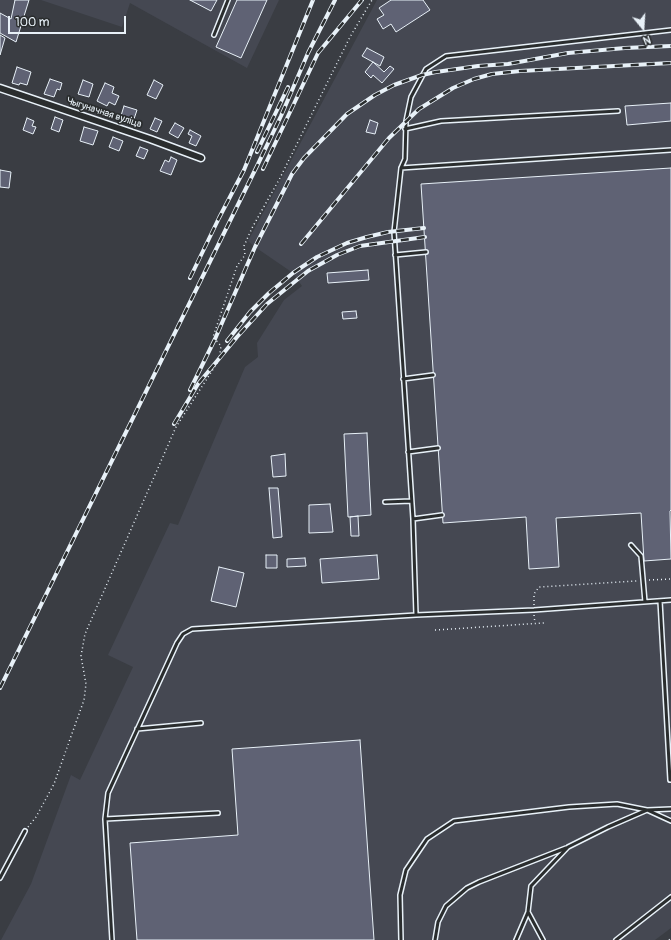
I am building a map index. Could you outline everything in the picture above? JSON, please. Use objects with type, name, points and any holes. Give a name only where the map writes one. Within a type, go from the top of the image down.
[{"type":"street","name":"Чыгуначная вуліца","points":[[0,88],[201,158]]},
{"type":"lane","points":[[214,35],[228,0]]},
{"type":"lane","points":[[416,615],[413,519],[394,232],[402,168],[405,159],[405,129],[411,97],[426,69],[446,56],[671,30]]},
{"type":"lane","points":[[405,129],[441,121],[618,111]]},
{"type":"lane","points":[[402,168],[671,150]]},
{"type":"lane","points":[[395,255],[426,252]]},
{"type":"lane","points":[[403,379],[433,375]]},
{"type":"lane","points":[[408,452],[438,448]]},
{"type":"lane","points":[[385,502],[411,501]]},
{"type":"lane","points":[[413,519],[442,515]]},
{"type":"lane","points":[[630,545],[641,556],[645,602]]},
{"type":"lane","points":[[112,940],[105,819],[108,793],[177,643],[183,634],[192,629],[416,615],[534,610],[671,600]]},
{"type":"lane","points":[[660,601],[671,780]]},
{"type":"lane","points":[[137,729],[201,723]]},
{"type":"lane","points":[[401,940],[400,895],[406,870],[427,839],[454,821],[569,807],[617,804],[647,810],[671,821]]},
{"type":"lane","points":[[435,940],[438,922],[446,906],[467,888],[568,847],[647,810],[671,809]]},
{"type":"lane","points":[[105,819],[218,813]]},
{"type":"lane","points":[[0,878],[25,831]]},
{"type":"lane","points":[[516,940],[528,912],[531,886],[568,847]]},
{"type":"lane","points":[[616,940],[671,897]]},
{"type":"lane","points":[[528,912],[543,940]]},
{"type":"path","points":[[25,831],[36,817],[54,784],[84,700],[86,684],[81,656],[86,634],[176,427],[219,360],[221,346],[213,338],[238,266],[245,255],[244,246],[252,228],[280,178],[350,37],[372,0]]},
{"type":"path","points":[[535,623],[534,594],[539,587],[671,579]]},
{"type":"path","points":[[435,630],[544,623]]},
{"type":"shaded area","points":[[0,0],[29,0],[16,42],[0,33]]},
{"type":"shaded area","points":[[41,0],[279,0],[247,68],[130,3],[122,27]]},
{"type":"shaded area","points":[[377,0],[671,0],[671,928],[655,940],[1,940],[31,884],[71,775],[80,780],[133,667],[108,655],[170,523],[178,525],[245,367],[258,357],[257,343],[284,300],[302,286],[293,273],[248,241]]},
{"type":"building","points":[[15,0],[29,0],[16,42],[0,33],[0,13],[11,19]]},
{"type":"building","points":[[190,0],[217,0],[211,11]]},
{"type":"building","points":[[237,0],[267,0],[241,58],[216,47]]},
{"type":"building","points":[[391,0],[423,0],[430,10],[396,32],[391,24],[383,29],[377,19],[384,15],[379,8]]},
{"type":"building","points":[[0,35],[5,38],[0,55]]},
{"type":"building","points":[[367,48],[384,57],[380,66],[362,56]]},
{"type":"building","points":[[373,62],[384,72],[390,66],[394,69],[382,83],[373,75],[371,78],[365,72]]},
{"type":"building","points":[[17,67],[31,72],[27,85],[12,83]]},
{"type":"building","points":[[50,79],[62,83],[60,90],[57,89],[54,97],[44,94]]},
{"type":"building","points":[[83,80],[93,84],[89,97],[78,94]]},
{"type":"building","points":[[154,80],[163,85],[156,99],[147,95]]},
{"type":"building","points":[[105,83],[114,87],[112,93],[119,96],[115,105],[109,102],[107,106],[97,101]]},
{"type":"building","points":[[671,103],[671,121],[627,125],[625,106]]},
{"type":"building","points":[[124,106],[137,110],[133,122],[120,119]]},
{"type":"building","points":[[55,117],[63,120],[59,132],[51,129]]},
{"type":"building","points":[[27,118],[34,121],[32,126],[36,127],[33,134],[23,130]]},
{"type":"building","points":[[155,118],[162,121],[157,132],[150,129]]},
{"type":"building","points":[[370,120],[378,123],[375,134],[366,132]]},
{"type":"building","points":[[175,123],[184,128],[178,138],[169,133]]},
{"type":"building","points":[[84,127],[98,131],[93,145],[80,141]]},
{"type":"building","points":[[190,130],[201,136],[196,146],[189,143],[192,136],[188,134]]},
{"type":"building","points":[[113,137],[123,141],[119,151],[109,147]]},
{"type":"building","points":[[140,147],[148,150],[144,159],[136,156]]},
{"type":"building","points":[[171,157],[177,160],[171,175],[160,171],[165,160],[169,162]]},
{"type":"building","points":[[671,168],[671,559],[644,561],[641,513],[556,518],[559,567],[529,569],[526,517],[443,523],[421,184]]},
{"type":"building","points":[[0,170],[11,172],[9,188],[0,187]]},
{"type":"building","points":[[368,270],[369,280],[328,283],[327,273]]},
{"type":"building","points":[[356,311],[357,318],[343,319],[342,312]]},
{"type":"building","points":[[367,433],[371,515],[348,517],[344,434]]},
{"type":"building","points":[[285,454],[286,476],[273,477],[271,456]]},
{"type":"building","points":[[269,488],[278,488],[282,537],[273,538]]},
{"type":"building","points":[[330,504],[333,532],[309,533],[309,505]]},
{"type":"building","points":[[358,516],[359,536],[351,536],[350,517]]},
{"type":"building","points":[[266,555],[277,555],[277,568],[266,568]]},
{"type":"building","points":[[377,555],[379,579],[322,583],[320,559]]},
{"type":"building","points":[[305,558],[306,566],[287,567],[287,559]]},
{"type":"building","points":[[219,567],[244,573],[236,607],[211,601]]},
{"type":"building","points":[[360,740],[374,940],[137,940],[130,843],[238,835],[232,749]]},
{"type":"railway","points":[[190,278],[244,170],[313,0]]},
{"type":"railway","points":[[0,688],[258,164],[281,116],[308,53],[335,0]]},
{"type":"railway","points":[[263,169],[318,53],[362,0]]},
{"type":"railway","points":[[190,390],[215,339],[255,247],[292,174],[304,158],[347,114],[375,95],[394,85],[422,75],[436,72],[478,66],[508,64],[568,53],[671,46]]},
{"type":"railway","points":[[301,244],[389,138],[419,109],[453,88],[474,79],[492,74],[520,71],[671,63]]},
{"type":"railway","points":[[257,152],[288,87]]},
{"type":"railway","points":[[227,341],[250,312],[269,293],[293,273],[317,257],[347,243],[367,237],[388,232],[424,228]]},
{"type":"railway","points":[[174,424],[198,384],[237,337],[267,304],[308,271],[337,255],[360,246],[425,237]]}]
